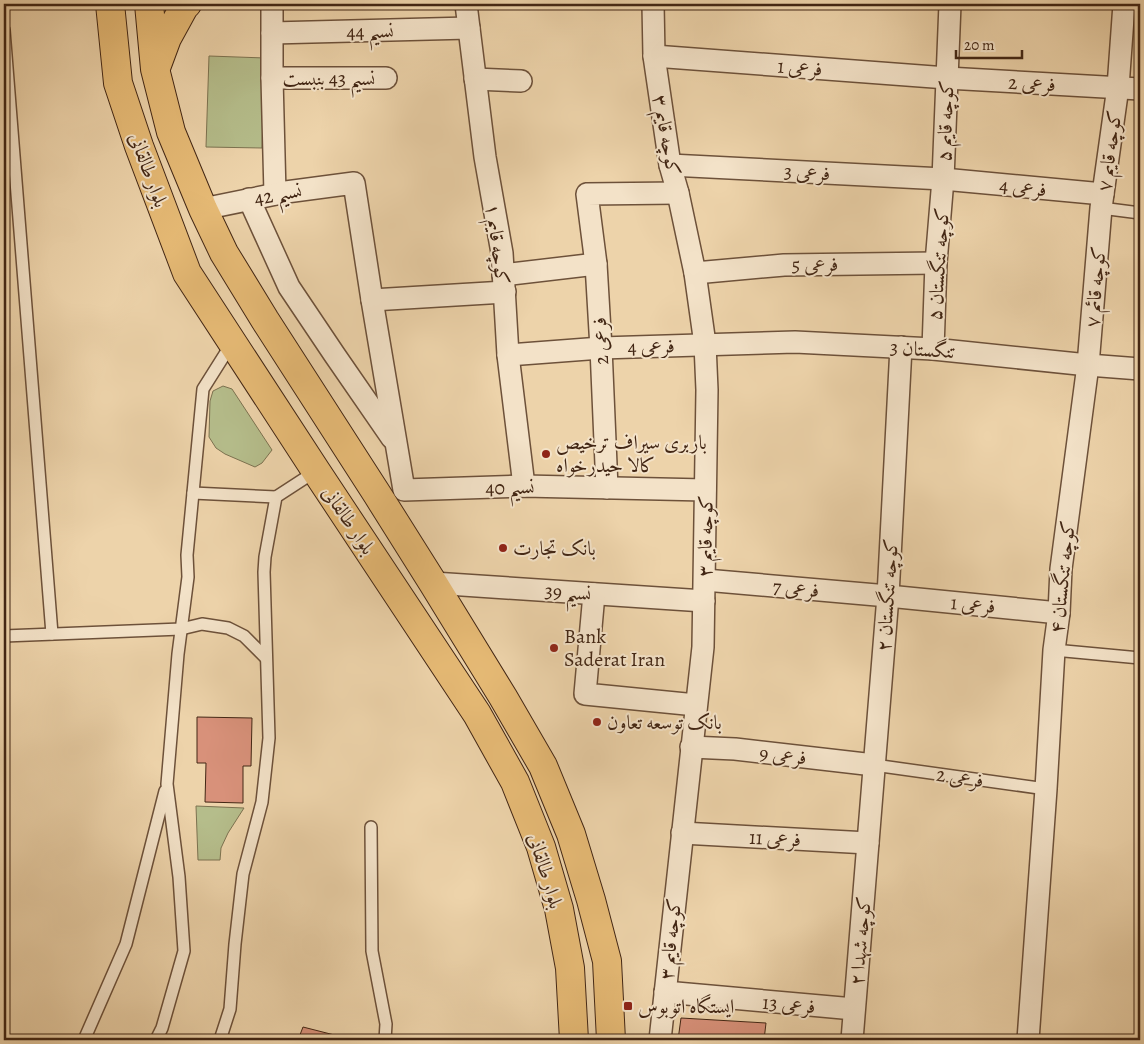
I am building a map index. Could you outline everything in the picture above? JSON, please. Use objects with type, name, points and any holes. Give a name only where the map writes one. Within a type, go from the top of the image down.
[{"type":"main road","name":"بلوار طالقانی","points":[[110,4],[118,83],[139,146],[187,273],[478,714],[515,782],[540,847],[559,908],[570,968],[574,1040]]},
{"type":"main road","name":"بلوار طالقانی","points":[[149,4],[156,69],[171,132],[203,209],[224,252],[265,320],[433,583],[543,766],[571,834],[607,961],[612,1030],[611,1040]]},
{"type":"main road","points":[[156,69],[167,38],[187,4]]},
{"type":"main road","points":[[233,341],[265,320]]},
{"type":"main road","points":[[316,470],[348,449]]},
{"type":"street","points":[[272,4],[275,194]]},
{"type":"street","name":"کوچه قایم ۱","points":[[466,4],[485,157],[502,253],[508,355],[524,486]]},
{"type":"street","name":"کوچه قایم ۳","points":[[653,4],[654,56],[670,165],[695,273],[705,344],[707,390],[703,647],[660,1040]]},
{"type":"street","name":"کوچه قایم ۵","points":[[943,179],[950,4]]},
{"type":"street","name":"کوچه قایم ۷","points":[[1102,202],[1118,87],[1124,4]]},
{"type":"street","name":"نسیم 44","points":[[272,33],[469,28]]},
{"type":"street","name":"فرعی 1","points":[[654,56],[947,78]]},
{"type":"street","name":"نسیم 43 بنبست","points":[[272,78],[386,78]]},
{"type":"street","name":"فرعی 2","points":[[947,78],[1140,88]]},
{"type":"street","points":[[475,79],[521,81]]},
{"type":"street","name":"فرعی 3","points":[[670,165],[943,179]]},
{"type":"street","name":"فرعی 4","points":[[943,179],[1102,202]]},
{"type":"street","name":"کوچه تنگستان ۵","points":[[933,349],[936,262],[943,179]]},
{"type":"street","name":"نسیم 42","points":[[203,209],[275,194],[354,183],[372,300]]},
{"type":"street","name":"فرعی 2","points":[[606,488],[596,264],[587,194],[678,193]]},
{"type":"street","points":[[249,199],[288,287],[396,444]]},
{"type":"street","name":"کوچه قائم ۷","points":[[1088,365],[1102,202]]},
{"type":"street","name":"فرعی 5","points":[[695,273],[784,265],[936,262]]},
{"type":"street","points":[[396,444],[372,300],[504,284],[596,264]]},
{"type":"street","name":"تنگستان 3","points":[[705,344],[795,342],[901,347],[1140,369]]},
{"type":"street","name":"فرعی 4","points":[[508,355],[601,348],[705,344]]},
{"type":"street","name":"کوچه تنگستان ۲","points":[[868,843],[888,596],[901,347]]},
{"type":"street","name":"کوچه تنگستان ۴","points":[[1028,1040],[1054,650],[1060,612],[1062,569],[1088,365]]},
{"type":"street","name":"نسیم 40","points":[[396,444],[404,490],[524,486],[705,490]]},
{"type":"street","name":"نسیم 39","points":[[433,583],[594,594],[704,590]]},
{"type":"street","name":"فرعی 7","points":[[704,590],[888,596]]},
{"type":"street","points":[[594,594],[585,694],[696,705]]},
{"type":"street","name":"فرعی 1","points":[[888,596],[1060,612]]},
{"type":"street","name":"فرعی 9","points":[[692,747],[735,749],[874,764]]},
{"type":"street","name":"فرعی 11","points":[[682,833],[868,843]]},
{"type":"street","name":"کوچه شهدا ۲","points":[[852,1040],[868,843]]},
{"type":"street","name":"فرعی 13","points":[[665,992],[854,1009]]},
{"type":"lane","points":[[4,30],[52,634]]},
{"type":"lane","points":[[1102,202],[1140,213]]},
{"type":"lane","points":[[84,1040],[126,944],[167,784],[181,629],[188,577],[187,555],[203,389],[233,341]]},
{"type":"lane","points":[[193,493],[276,497],[316,470]]},
{"type":"lane","points":[[220,1040],[230,1009],[235,944],[244,874],[262,802],[269,738],[264,572],[276,497]]},
{"type":"lane","points":[[4,636],[181,629],[202,624],[228,628],[244,636],[266,658]]},
{"type":"lane","points":[[1054,650],[1140,658]]},
{"type":"lane","name":"فرعی 2","points":[[874,764],[1046,789]]},
{"type":"lane","points":[[156,1040],[162,1028],[184,952],[179,877],[167,784]]},
{"type":"lane","points":[[371,827],[372,951],[386,1024],[385,1040]]},
{"type":"green space","points":[[209,56],[265,58],[262,148],[206,147]]},
{"type":"green space","points":[[223,386],[232,389],[272,450],[262,463],[255,467],[225,454],[216,448],[209,437],[210,401],[213,391]]},
{"type":"green space","points":[[196,806],[244,808],[221,848],[220,860],[198,860]]},
{"type":"building","points":[[197,717],[252,718],[251,766],[243,766],[243,803],[205,802],[206,763],[197,763]]},
{"type":"building","points":[[681,1018],[766,1023],[764,1040],[678,1040]]},
{"type":"building","points":[[303,1027],[354,1040],[298,1040]]},
{"type":"place","name":"باربری سیراف ترخیص کالا حیدرخواه","points":[[546,454]]},
{"type":"place","name":"بانک تجارت","points":[[503,548]]},
{"type":"place","name":"Bank Saderat Iran","points":[[554,648]]},
{"type":"place","name":"بانک توسعه تعاون","points":[[597,722]]},
{"type":"place","name":"ایستگاه اتوبوس","points":[[628,1006]]}]
